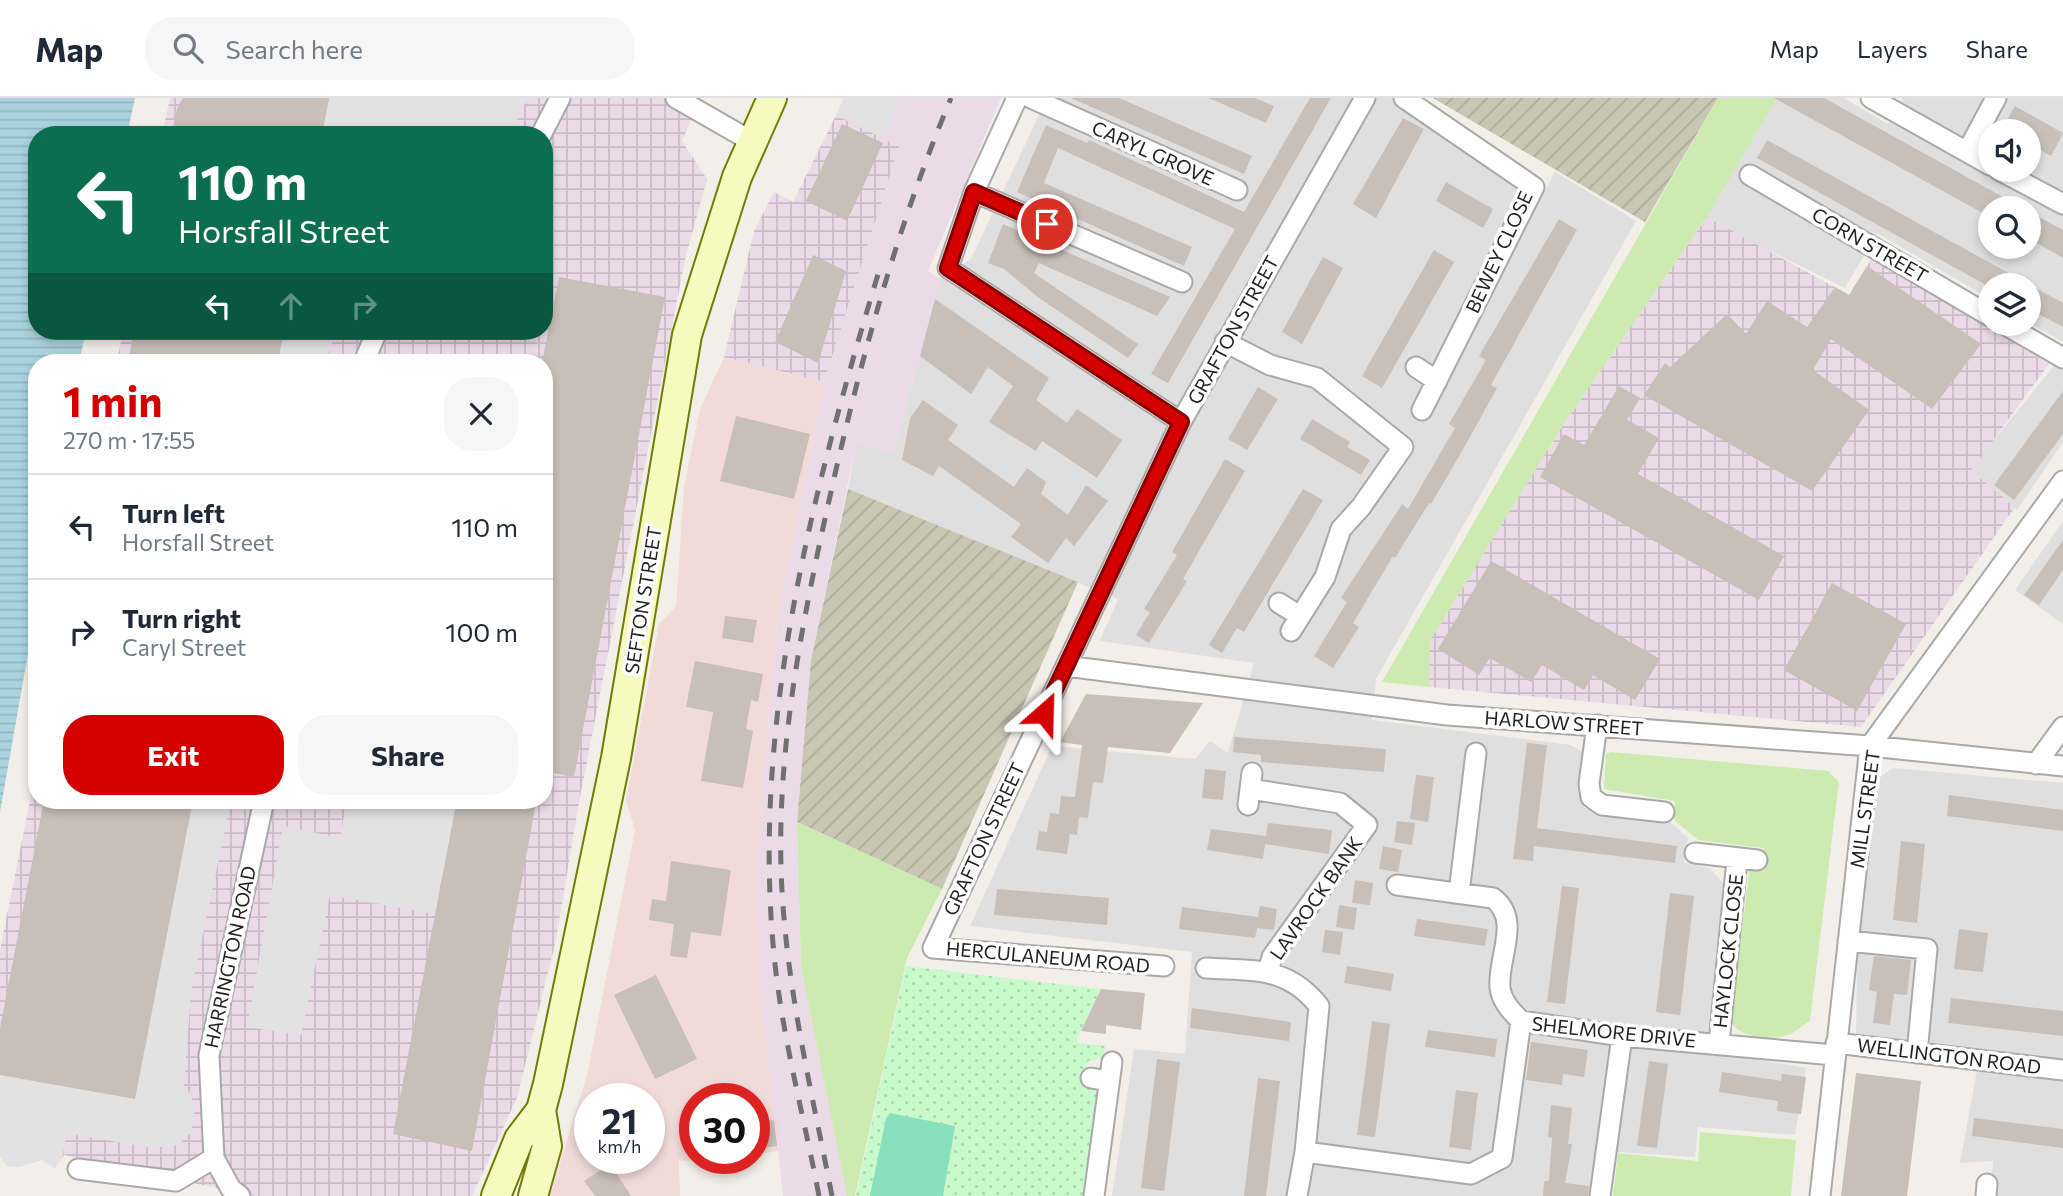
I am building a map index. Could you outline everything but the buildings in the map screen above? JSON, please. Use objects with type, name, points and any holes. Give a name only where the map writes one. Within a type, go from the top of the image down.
[{"type":"street","points":[[546,126],[560,98]]},
{"type":"street","points":[[676,98],[751,141]]},
{"type":"street","name":"SEFTON STREET","points":[[533,1196],[547,1146],[541,1110],[616,758],[687,335],[751,141],[772,98]]},
{"type":"street","points":[[1017,98],[974,192],[948,268],[1181,422]]},
{"type":"street","name":"CARYL GROVE","points":[[1031,98],[1237,191]]},
{"type":"street","name":"GRAFTON STREET","points":[[933,948],[1181,422],[1365,98]]},
{"type":"street","name":"BEWEY CLOSE","points":[[1404,98],[1534,187],[1422,410]]},
{"type":"street","points":[[1871,98],[1978,158]]},
{"type":"street","points":[[1967,152],[1996,98]]},
{"type":"street","name":"CORN STREET","points":[[1750,175],[1978,309]]},
{"type":"street","points":[[2022,182],[2063,204]]},
{"type":"street","points":[[974,192],[1182,282]]},
{"type":"street","points":[[2025,336],[2063,358]]},
{"type":"street","points":[[1225,342],[1270,365],[1317,378],[1403,447],[1361,507],[1340,529],[1325,577],[1296,623],[1279,603]]},
{"type":"street","points":[[1416,367],[1437,380]]},
{"type":"street","name":"MILL STREET","points":[[1820,1196],[1870,746],[2063,481]]},
{"type":"street","name":"HARLOW STREET","points":[[1066,666],[1447,715],[1870,746],[2063,766]]},
{"type":"street","points":[[1597,725],[1589,784],[1591,797],[1602,805],[1664,812]]},
{"type":"street","points":[[2036,764],[2063,727]]},
{"type":"street","points":[[1459,893],[1476,754]]},
{"type":"street","name":"LAVROCK BANK","points":[[1250,789],[1340,803],[1367,825],[1272,957],[1268,972]]},
{"type":"street","name":"HARRINGTON ROAD","points":[[214,1158],[209,1055],[262,809]]},
{"type":"street","name":"HAYLOCK CLOSE","points":[[1695,853],[1747,860],[1719,1043]]},
{"type":"street","name":"SHELMORE DRIVE","points":[[1397,885],[1493,898],[1505,911],[1508,919],[1500,987],[1508,1007],[1521,1021],[1622,1036],[1835,1049]]},
{"type":"street","points":[[1848,941],[1927,949],[1917,1053]]},
{"type":"street","name":"HERCULANEUM ROAD","points":[[933,948],[1164,966]]},
{"type":"street","points":[[1206,968],[1268,972],[1303,985],[1319,1006],[1305,1152],[1297,1196]]},
{"type":"street","points":[[1305,1152],[1471,1174],[1502,1158],[1521,1021]]},
{"type":"street","points":[[1600,1196],[1622,1036]]},
{"type":"street","name":"WELLINGTON ROAD","points":[[1835,1049],[1917,1053],[2063,1070]]},
{"type":"street","points":[[1094,1196],[1104,1074]]},
{"type":"street","name":"SEFTON STREET","points":[[496,1196],[519,1139],[541,1110]]},
{"type":"street","points":[[78,1169],[176,1181],[214,1158],[231,1189],[240,1196]]},
{"type":"shaded area","points":[[170,98],[701,98],[682,141],[707,179],[685,260],[579,802],[556,940],[517,1098],[472,1196],[253,1196],[64,1155],[55,1168],[42,1160],[18,1167],[7,1166],[0,1157],[0,950],[28,809],[553,809],[553,354],[119,354],[121,340],[553,340],[553,126],[164,126]]},
{"type":"shaded area","points":[[329,98],[528,98],[514,126],[324,126]]},
{"type":"shaded area","points":[[844,98],[901,98],[882,138],[836,115]]},
{"type":"shaded area","points":[[901,98],[1001,98],[928,271],[940,279],[894,453],[856,445],[811,660],[797,822],[801,967],[847,1196],[783,1196],[759,981],[757,854],[777,621],[824,382],[899,146],[882,138]]},
{"type":"shaded area","points":[[1047,98],[1396,98],[1516,185],[1544,193],[1555,172],[1636,221],[1376,679],[1372,720],[1571,745],[1587,755],[1584,808],[1668,820],[1688,838],[1684,863],[1709,868],[1726,886],[1710,1051],[1806,1068],[1795,1135],[1698,1127],[1695,1157],[1601,1151],[1595,1196],[1112,1196],[1134,1049],[1185,1054],[1192,952],[970,926],[1052,746],[1195,759],[1210,741],[1228,753],[1254,663],[1100,641],[1118,599],[848,489],[856,444],[894,452],[940,279],[971,259]]},
{"type":"shaded area","points":[[1433,98],[1718,98],[1645,222]]},
{"type":"shaded area","points":[[1776,98],[1844,98],[1888,124],[1903,98],[2063,98],[2063,342],[2041,329],[2041,273],[1978,273],[1978,292],[1877,233],[1845,288],[1701,217]]},
{"type":"shaded area","points":[[836,115],[900,146],[824,382],[724,357],[754,231],[774,192],[793,202]]},
{"type":"shaded area","points":[[1707,217],[1849,295],[1872,258],[1978,321],[1978,336],[2002,336],[2049,364],[1971,471],[2015,507],[1861,727],[1429,687],[1429,641],[1563,425]]},
{"type":"shaded area","points":[[282,340],[333,340],[329,354],[280,354]]},
{"type":"shaded area","points":[[2063,355],[2063,442],[2017,510],[1967,473]]},
{"type":"shaded area","points":[[724,357],[824,382],[777,621],[757,854],[759,981],[778,1151],[770,1152],[770,1083],[679,1083],[680,1196],[550,1196],[574,1118],[574,1174],[665,1174],[665,1083],[585,1083],[635,830],[626,800],[659,624],[676,606],[684,487],[700,409]]},
{"type":"shaded area","points":[[848,489],[1078,582],[942,889],[797,822],[811,660]]},
{"type":"shaded area","points":[[2063,521],[2063,624],[2015,590]]},
{"type":"shaded area","points":[[1893,768],[2063,783],[2063,1196],[1990,1196],[1993,1161],[1960,1163],[1980,1054],[1856,1039],[1857,957],[1877,779]]},
{"type":"shaded area","points":[[191,809],[229,809],[191,992],[184,1086],[191,1095],[195,1117],[190,1134],[178,1145],[152,1148],[66,1133],[63,1155],[55,1168],[42,1160],[18,1167],[7,1166],[0,1157],[0,1075],[135,1098]]},
{"type":"shaded area","points":[[345,809],[455,809],[435,914],[330,895],[301,1035],[247,1027],[283,826],[340,838]]},
{"type":"green space","points":[[1718,98],[1777,98],[1707,217],[1563,425],[1430,641],[1429,687],[1382,682]]},
{"type":"green space","points":[[1611,752],[1828,771],[1839,782],[1810,1021],[1788,1035],[1771,1038],[1747,1034],[1731,1022],[1749,871],[1763,870],[1764,848],[1698,840],[1674,820],[1675,801],[1604,789],[1606,754]]},
{"type":"green space","points":[[797,822],[942,889],[907,958],[855,1196],[847,1196],[801,967]]},
{"type":"green space","points":[[906,966],[1101,989],[1077,1039],[1077,1043],[1106,1046],[1101,1059],[1088,1061],[1084,1088],[1094,1090],[1099,1096],[1094,1150],[1083,1196],[856,1196]]},
{"type":"green space","points":[[890,1113],[955,1126],[943,1196],[870,1196],[886,1118]]},
{"type":"green space","points":[[1700,1132],[1796,1140],[1791,1196],[1613,1196],[1618,1153],[1698,1161]]},
{"type":"water","points":[[0,98],[135,98],[129,126],[28,126],[28,340],[84,340],[81,354],[28,354],[28,654],[0,812]]},
{"type":"railway","points":[[832,1196],[800,1033],[787,950],[781,867],[786,742],[797,660],[813,578],[833,481],[861,370],[910,205],[951,98]]},
{"type":"railway","points":[[819,1196],[790,1057],[776,973],[770,884],[771,795],[778,706],[809,530],[830,442],[879,271]]},
{"type":"route","points":[[1044,713],[1181,422],[948,268],[974,192],[1047,224]]}]
